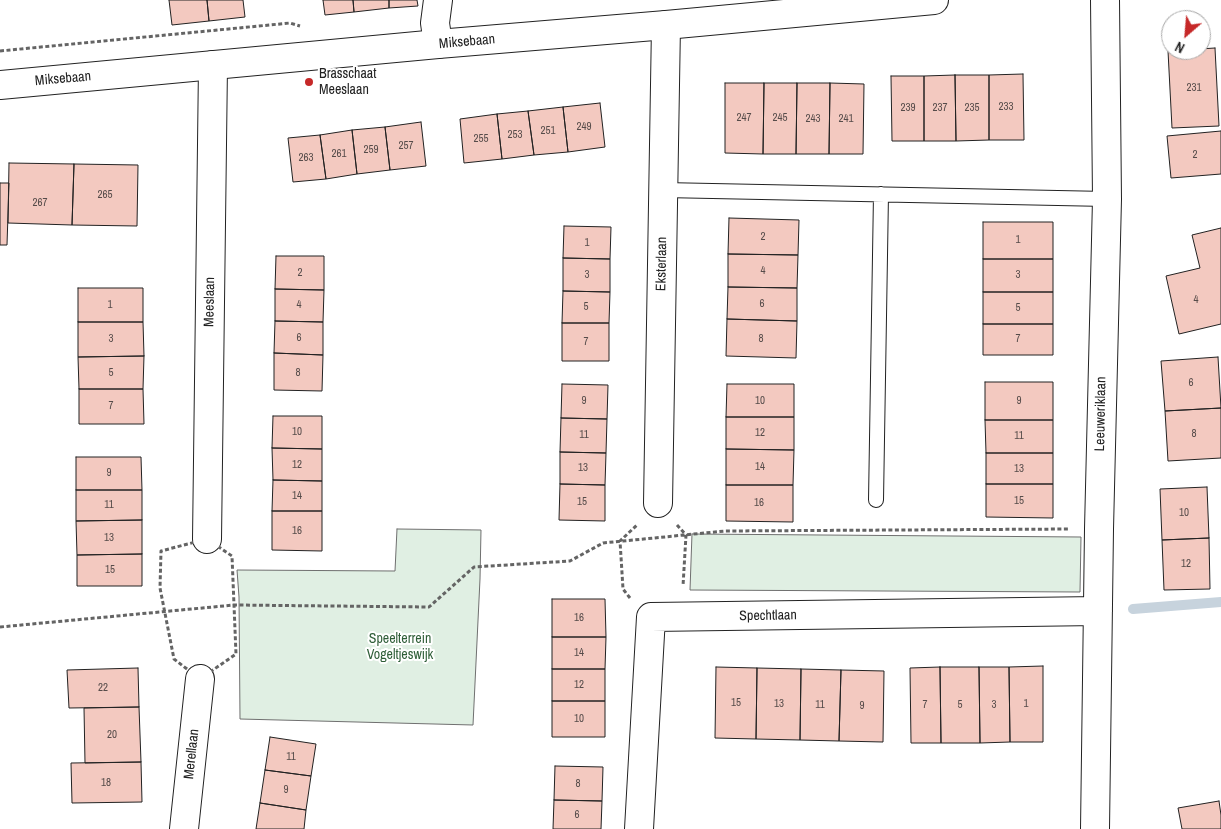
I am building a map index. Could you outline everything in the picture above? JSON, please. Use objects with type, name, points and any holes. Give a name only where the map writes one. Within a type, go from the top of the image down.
[{"type":"street","points":[[438,0],[436,23],[438,44]]},
{"type":"street","name":"Miksebaan","points":[[0,85],[934,0]]},
{"type":"street","name":"Leeuweriklaan","points":[[1094,829],[1106,199],[1104,0]]},
{"type":"street","name":"Eksterlaan","points":[[658,503],[666,25]]},
{"type":"street","name":"Meeslaan","points":[[207,539],[213,65]]},
{"type":"street","name":"Spechtlaan","points":[[651,625],[651,617],[1098,611]]},
{"type":"street","points":[[639,829],[651,625]]},
{"type":"street","name":"Merellaan","points":[[184,829],[200,679]]},
{"type":"lane","points":[[663,190],[1106,199]]},
{"type":"lane","points":[[876,500],[882,194]]},
{"type":"path","points":[[0,627],[234,604],[429,608],[474,567],[570,561],[603,543],[725,531],[1099,529]]},
{"type":"path","points":[[682,617],[686,535]]},
{"type":"path","points":[[207,539],[232,556],[236,654],[200,679],[174,659],[160,588],[161,552],[207,539]]},
{"type":"path","points":[[620,541],[623,589],[651,625]]},
{"type":"green space","name":"Speelterrein Vogeltjeswijk","points":[[397,529],[481,530],[473,725],[240,719],[237,570],[395,571]]},
{"type":"green space","points":[[692,534],[1081,537],[1080,592],[690,590]]},
{"type":"building","points":[[169,0],[207,0],[209,21],[172,25]]},
{"type":"building","points":[[207,0],[243,0],[245,17],[209,21]]},
{"type":"building","points":[[323,0],[353,0],[354,12],[325,15]]},
{"type":"building","points":[[353,0],[389,0],[389,8],[354,12]]},
{"type":"building","points":[[389,0],[417,0],[418,6],[389,8]]},
{"type":"building","points":[[1211,48],[1215,48],[1219,126],[1172,128],[1168,60],[1211,60]]},
{"type":"building","points":[[1023,74],[1024,140],[989,140],[989,75]]},
{"type":"building","points":[[955,75],[989,75],[989,140],[956,141]]},
{"type":"building","points":[[955,75],[956,141],[924,141],[924,76]]},
{"type":"building","points":[[891,76],[924,76],[924,141],[892,141]]},
{"type":"building","points":[[725,83],[764,83],[763,154],[725,153]]},
{"type":"building","points":[[764,83],[797,83],[796,154],[763,154]]},
{"type":"building","points":[[797,83],[830,83],[829,154],[796,154]]},
{"type":"building","points":[[830,83],[864,84],[863,154],[829,154]]},
{"type":"building","points":[[600,103],[605,147],[568,152],[563,107]]},
{"type":"building","points":[[563,107],[568,152],[534,155],[528,111]]},
{"type":"building","points":[[528,111],[534,155],[502,159],[497,114]]},
{"type":"building","points":[[497,114],[502,159],[464,163],[460,119]]},
{"type":"building","points":[[421,122],[426,166],[390,170],[385,127]]},
{"type":"building","points":[[385,127],[390,170],[357,174],[352,130]]},
{"type":"building","points":[[352,130],[357,174],[326,179],[320,135]]},
{"type":"building","points":[[1221,131],[1221,174],[1171,178],[1167,136]]},
{"type":"building","points":[[320,135],[326,179],[293,182],[288,138]]},
{"type":"building","points":[[9,163],[74,164],[72,225],[8,223]]},
{"type":"building","points":[[74,164],[138,165],[137,226],[72,225]]},
{"type":"building","points":[[0,183],[9,183],[7,245],[0,245]]},
{"type":"building","points":[[729,218],[799,220],[798,255],[728,254]]},
{"type":"building","points":[[983,222],[1053,222],[1053,259],[983,259]]},
{"type":"building","points":[[564,226],[611,227],[610,259],[563,258]]},
{"type":"building","points":[[1221,228],[1221,324],[1179,334],[1166,276],[1200,268],[1192,235]]},
{"type":"building","points":[[728,254],[798,255],[797,288],[728,287]]},
{"type":"building","points":[[276,256],[324,256],[324,290],[275,289]]},
{"type":"building","points":[[563,258],[610,259],[610,292],[563,291]]},
{"type":"building","points":[[983,259],[1053,259],[1053,292],[983,292]]},
{"type":"building","points":[[728,287],[797,288],[797,321],[727,319]]},
{"type":"building","points":[[78,288],[143,288],[143,322],[78,322]]},
{"type":"building","points":[[275,289],[324,290],[323,322],[275,321]]},
{"type":"building","points":[[563,291],[610,292],[609,323],[562,323]]},
{"type":"building","points":[[983,292],[1053,292],[1053,324],[983,324]]},
{"type":"building","points":[[727,319],[797,321],[796,358],[726,356]]},
{"type":"building","points":[[275,321],[323,322],[323,355],[274,353]]},
{"type":"building","points":[[78,322],[143,322],[144,356],[78,357]]},
{"type":"building","points":[[562,323],[609,323],[609,361],[562,361]]},
{"type":"building","points":[[983,324],[1053,324],[1053,355],[983,355]]},
{"type":"building","points":[[274,353],[323,355],[322,391],[274,390]]},
{"type":"building","points":[[144,356],[143,389],[79,389],[78,357]]},
{"type":"building","points":[[1218,357],[1221,408],[1165,411],[1161,361]]},
{"type":"building","points":[[985,382],[1053,382],[1053,420],[985,420]]},
{"type":"building","points":[[562,384],[608,385],[607,419],[561,418]]},
{"type":"building","points":[[727,384],[794,384],[794,417],[726,417]]},
{"type":"building","points":[[79,389],[143,389],[144,424],[79,424]]},
{"type":"building","points":[[1221,408],[1221,458],[1168,461],[1165,411]]},
{"type":"building","points":[[273,416],[322,416],[322,449],[272,448]]},
{"type":"building","points":[[726,417],[794,417],[794,450],[726,449]]},
{"type":"building","points":[[561,418],[607,419],[606,453],[560,452]]},
{"type":"building","points":[[985,420],[1053,420],[1053,453],[986,453]]},
{"type":"building","points":[[272,448],[322,449],[322,481],[273,480]]},
{"type":"building","points":[[726,449],[794,450],[793,485],[726,485]]},
{"type":"building","points":[[560,452],[606,453],[605,485],[560,484]]},
{"type":"building","points":[[986,453],[1053,453],[1053,484],[986,484]]},
{"type":"building","points":[[76,457],[141,457],[142,490],[76,490]]},
{"type":"building","points":[[273,480],[322,481],[322,511],[272,511]]},
{"type":"building","points":[[560,484],[605,485],[605,521],[559,520]]},
{"type":"building","points":[[986,484],[1053,484],[1053,518],[986,517]]},
{"type":"building","points":[[726,485],[793,485],[793,522],[726,521]]},
{"type":"building","points":[[1207,487],[1209,538],[1162,540],[1160,489]]},
{"type":"building","points":[[76,490],[142,490],[142,520],[76,521]]},
{"type":"building","points":[[272,511],[322,511],[322,551],[272,550]]},
{"type":"building","points":[[142,520],[142,554],[77,555],[76,521]]},
{"type":"building","points":[[1209,538],[1210,589],[1164,590],[1162,540]]},
{"type":"building","points":[[142,554],[142,586],[77,586],[77,555]]},
{"type":"building","points":[[552,599],[605,599],[606,637],[552,637]]},
{"type":"building","points":[[552,637],[606,637],[605,669],[552,669]]},
{"type":"building","points":[[1043,666],[1043,742],[1010,742],[1009,667]]},
{"type":"building","points":[[716,667],[757,668],[756,739],[715,738]]},
{"type":"building","points":[[940,667],[979,667],[980,743],[941,743]]},
{"type":"building","points":[[940,667],[941,743],[911,743],[910,668]]},
{"type":"building","points":[[979,667],[1009,667],[1010,742],[980,743]]},
{"type":"building","points":[[138,668],[139,707],[69,708],[67,670]]},
{"type":"building","points":[[757,668],[801,669],[800,740],[756,739]]},
{"type":"building","points":[[552,669],[605,669],[605,701],[552,701]]},
{"type":"building","points":[[801,669],[841,670],[839,741],[800,740]]},
{"type":"building","points":[[841,670],[884,671],[883,742],[839,741]]},
{"type":"building","points":[[552,701],[605,701],[605,737],[552,737]]},
{"type":"building","points":[[139,707],[141,762],[85,763],[84,708]]},
{"type":"building","points":[[270,737],[316,744],[311,776],[265,770]]},
{"type":"building","points":[[141,762],[142,802],[72,803],[71,763]]},
{"type":"building","points":[[555,766],[603,767],[602,801],[554,800]]},
{"type":"building","points":[[265,770],[311,776],[306,810],[260,803]]},
{"type":"building","points":[[554,800],[602,801],[601,829],[553,829]]},
{"type":"building","points":[[1219,801],[1221,829],[1182,829],[1178,808]]},
{"type":"building","points":[[260,803],[306,810],[304,829],[256,829]]},
{"type":"waterway","points":[[1133,609],[1221,602]]},
{"type":"place","name":"Brasschaat Meeslaan","points":[[309,82]]}]
